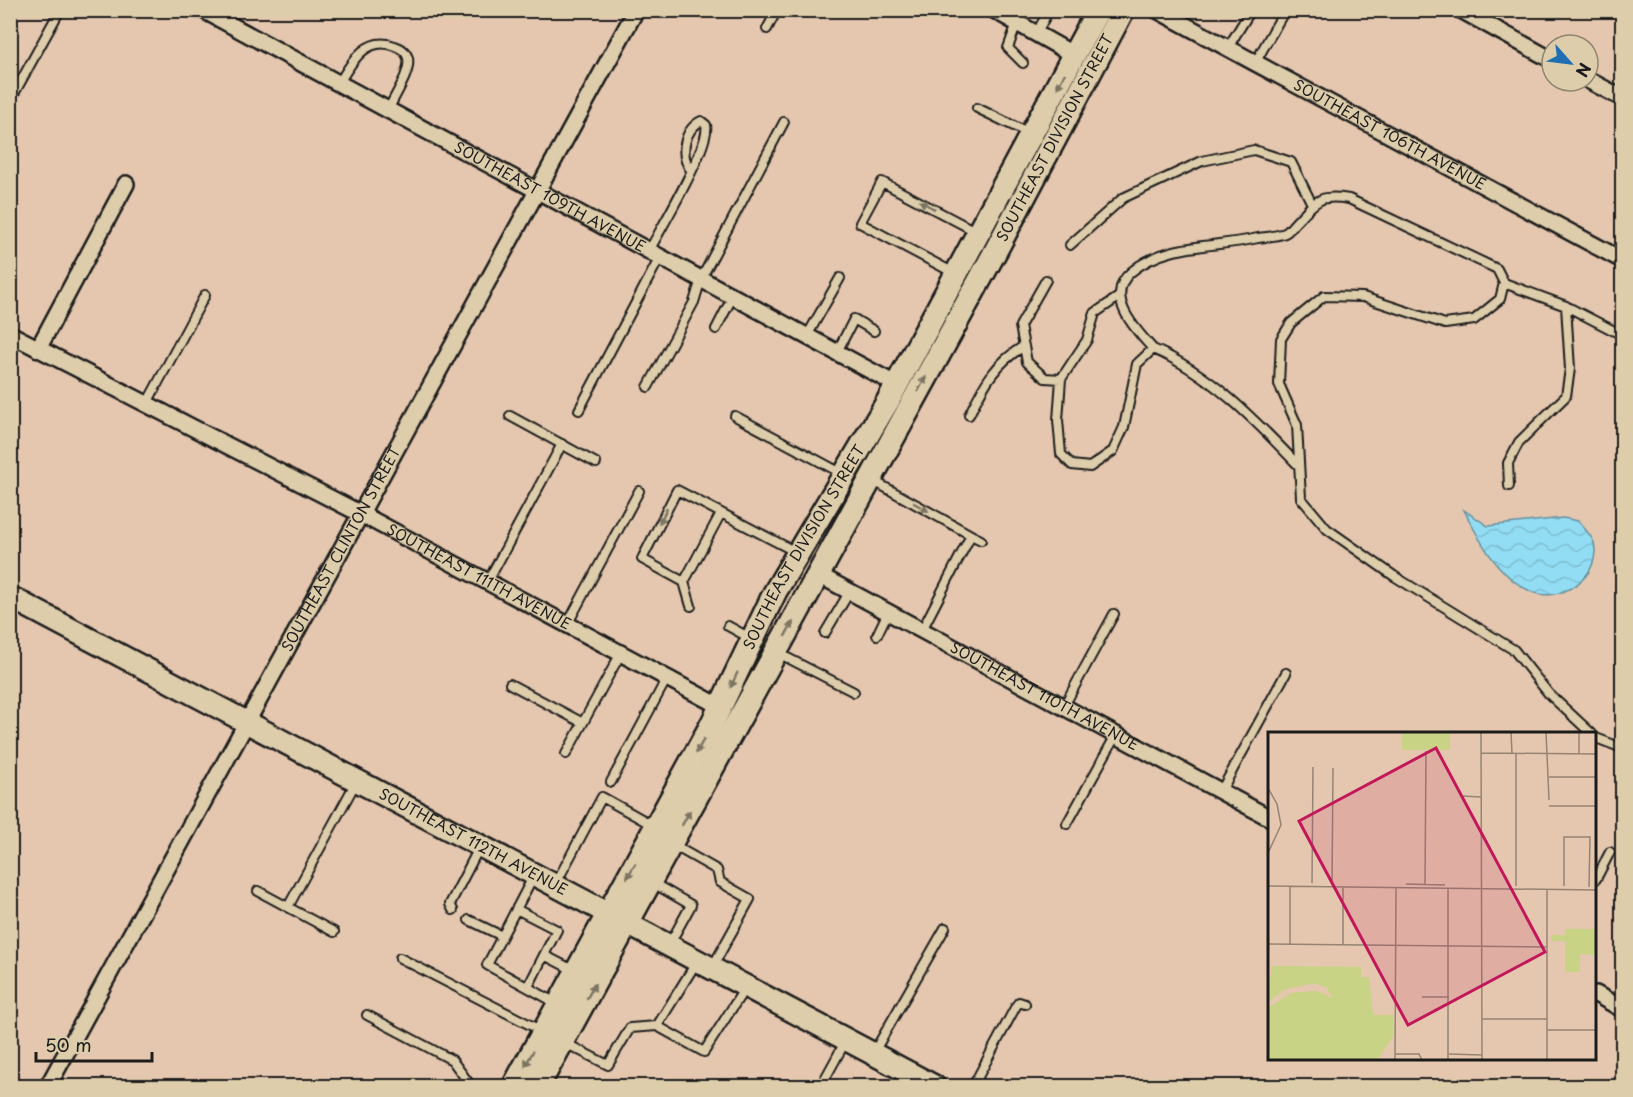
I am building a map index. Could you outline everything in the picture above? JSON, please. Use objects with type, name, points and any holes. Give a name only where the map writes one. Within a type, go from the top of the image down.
[{"type":"main road","name":"SOUTHEAST DIVISION STREET","points":[[538,1086],[553,1037],[558,1004],[576,972],[651,882],[1123,10]]},
{"type":"main road","name":"SOUTHEAST DIVISION STREET","points":[[514,1086],[553,1037],[617,920],[656,827],[721,706],[752,639],[797,553],[897,385],[1097,11]]},
{"type":"main road","points":[[897,385],[903,419]]},
{"type":"main road","points":[[819,575],[810,561],[846,489],[844,475]]},
{"type":"main road","name":"SOUTHEAST 112TH AVENUE","points":[[10,597],[873,1055],[908,1077],[934,1086]]},
{"type":"street","name":"SOUTHEAST 109TH AVENUE","points":[[203,10],[897,385]]},
{"type":"street","name":"SOUTHEAST CLINTON STREET","points":[[48,1086],[636,10]]},
{"type":"street","points":[[994,10],[1074,55]]},
{"type":"street","name":"SOUTHEAST 106TH AVENUE","points":[[1157,10],[1623,260]]},
{"type":"street","points":[[1461,10],[1540,53]]},
{"type":"street","points":[[1600,86],[1623,98]]},
{"type":"street","points":[[38,349],[126,184]]},
{"type":"street","name":"SOUTHEAST 111TH AVENUE","points":[[10,334],[361,514],[622,651],[721,706]]},
{"type":"street","name":"SOUTHEAST 110TH AVENUE","points":[[819,575],[1268,817]]},
{"type":"street","points":[[1597,995],[1623,1009]]},
{"type":"lane","points":[[10,101],[60,10]]},
{"type":"lane","points":[[767,29],[777,10]]},
{"type":"lane","points":[[1036,34],[1049,10]]},
{"type":"lane","points":[[1227,49],[1251,10]]},
{"type":"lane","points":[[1255,64],[1285,10]]},
{"type":"lane","points":[[1017,23],[1008,48],[1023,63]]},
{"type":"lane","points":[[338,84],[357,54],[373,45],[390,44],[403,49],[408,58],[407,68],[388,111]]},
{"type":"lane","points":[[977,108],[1032,135]]},
{"type":"lane","points":[[579,410],[655,254],[708,132],[706,125],[701,122],[693,125],[687,135],[684,153],[691,171]]},
{"type":"lane","points":[[648,387],[694,302],[701,279],[784,122]]},
{"type":"lane","points":[[1070,245],[1123,198],[1202,161],[1254,150],[1291,162],[1312,204]]},
{"type":"lane","points":[[956,274],[860,223],[865,213],[882,182],[978,232]]},
{"type":"lane","points":[[1298,465],[1253,418],[1211,384],[1171,357],[1153,349],[1127,320],[1120,296],[1124,278],[1144,261],[1179,248],[1225,246],[1285,233],[1312,204],[1327,196],[1349,199],[1476,258],[1497,270],[1504,283],[1566,306],[1623,335]]},
{"type":"lane","points":[[807,336],[840,278]]},
{"type":"lane","points":[[1046,280],[1020,326],[1028,362],[1045,378],[1061,379]]},
{"type":"lane","points":[[1504,283],[1500,299],[1474,320],[1445,324],[1363,297],[1324,296],[1292,323],[1281,339],[1279,384],[1297,425],[1301,498],[1327,529],[1394,576],[1514,650],[1550,694],[1590,732]]},
{"type":"lane","points":[[146,405],[205,295]]},
{"type":"lane","points":[[716,329],[733,296]]},
{"type":"lane","points":[[1120,296],[1095,313],[1087,340],[1061,379],[1058,420],[1061,454],[1072,465],[1090,467],[1113,451],[1124,427],[1137,364],[1153,349]]},
{"type":"lane","points":[[1509,486],[1508,463],[1520,442],[1566,396],[1570,369],[1566,306]]},
{"type":"lane","points":[[837,352],[854,318],[874,331]]},
{"type":"lane","points":[[969,415],[984,386],[1005,358],[1024,346]]},
{"type":"lane","points":[[510,416],[596,463]]},
{"type":"lane","points":[[735,416],[844,475]]},
{"type":"lane","points":[[488,581],[561,444]]},
{"type":"lane","points":[[871,479],[981,540]]},
{"type":"lane","points":[[568,623],[639,490]]},
{"type":"lane","points":[[691,606],[684,582],[642,558],[677,490],[797,553]]},
{"type":"lane","points":[[684,582],[721,513]]},
{"type":"lane","points":[[922,630],[971,535]]},
{"type":"lane","points":[[825,633],[850,591]]},
{"type":"lane","points":[[877,635],[888,612]]},
{"type":"lane","points":[[1064,706],[1114,614]]},
{"type":"lane","points":[[728,626],[752,639]]},
{"type":"lane","points":[[567,754],[622,651]]},
{"type":"lane","points":[[776,652],[854,692]]},
{"type":"lane","points":[[1221,791],[1286,673]]},
{"type":"lane","points":[[611,782],[668,676]]},
{"type":"lane","points":[[510,684],[583,723]]},
{"type":"lane","points":[[1067,824],[1116,735]]},
{"type":"lane","points":[[1597,738],[1623,748]]},
{"type":"lane","points":[[288,907],[356,781]]},
{"type":"lane","points":[[554,886],[602,797],[656,827]]},
{"type":"lane","points":[[657,1026],[704,966],[750,899],[720,882],[717,870],[671,845]]},
{"type":"lane","points":[[453,910],[450,904],[480,847]]},
{"type":"lane","points":[[1597,877],[1610,852]]},
{"type":"lane","points":[[533,876],[487,965],[558,1004]]},
{"type":"lane","points":[[651,882],[691,904],[668,946]]},
{"type":"lane","points":[[258,891],[334,933]]},
{"type":"lane","points":[[516,909],[557,930],[528,987]]},
{"type":"lane","points":[[469,920],[502,936]]},
{"type":"lane","points":[[873,1055],[945,928]]},
{"type":"lane","points":[[544,956],[576,972]]},
{"type":"lane","points":[[400,958],[608,1065],[630,1028],[657,1026],[704,1052],[745,988]]},
{"type":"lane","points":[[973,1086],[1016,1006],[1019,1002],[1025,1004]]},
{"type":"lane","points":[[367,1015],[452,1060],[471,1086]]},
{"type":"lane","points":[[821,1086],[846,1041]]},
{"type":"water","points":[[1464,510],[1488,526],[1563,518],[1578,521],[1594,543],[1595,555],[1591,567],[1585,577],[1565,591],[1541,594],[1530,591],[1499,567],[1483,545]]}]
